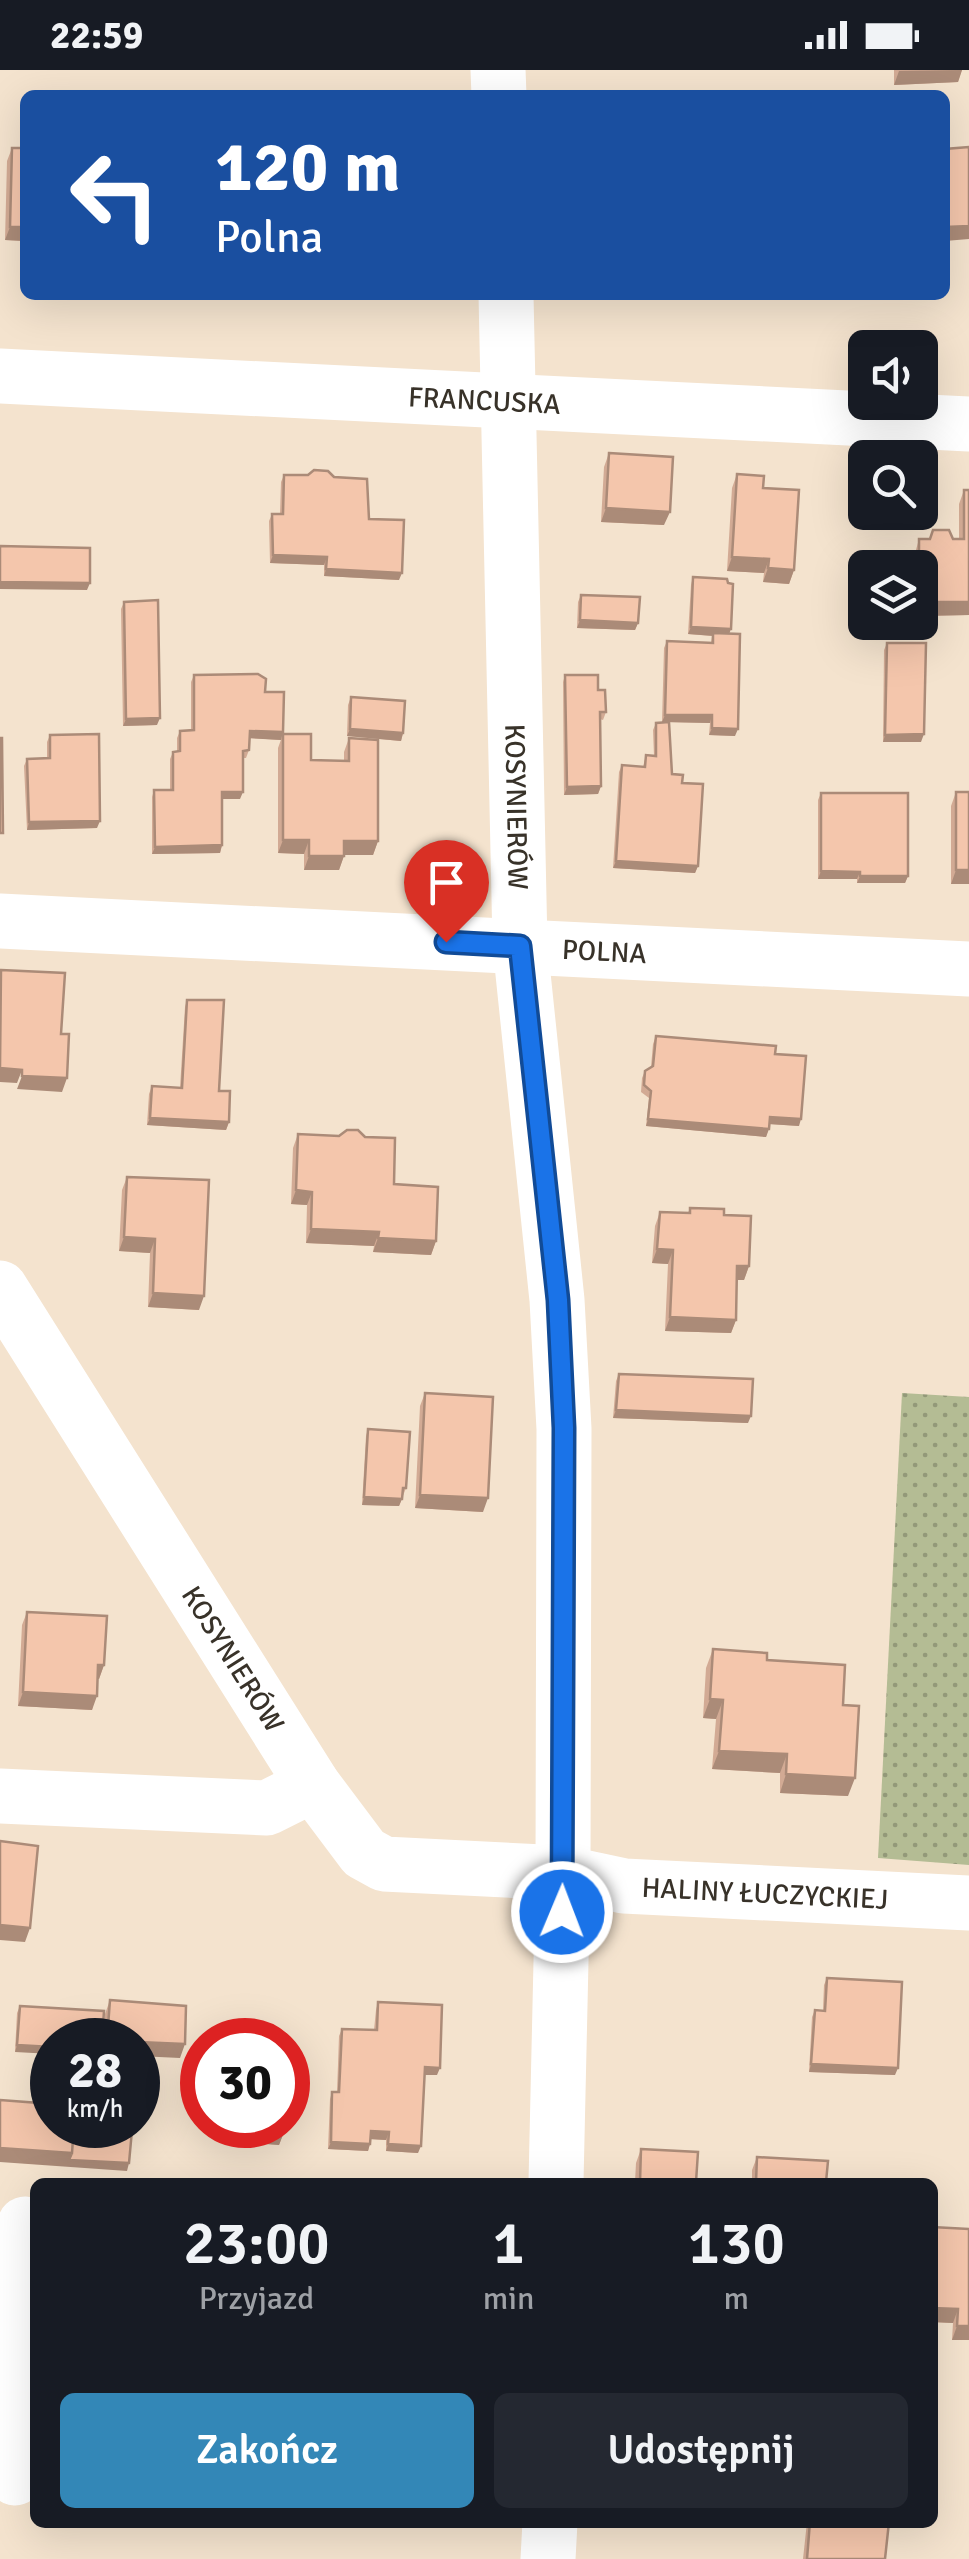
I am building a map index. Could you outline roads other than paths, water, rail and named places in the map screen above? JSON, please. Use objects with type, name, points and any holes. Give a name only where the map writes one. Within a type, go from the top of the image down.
[{"type":"street","name":"KOSYNIERÓW","points":[[506,300],[520,946],[558,1300],[564,1428],[563,1874],[556,2178]]},
{"type":"street","name":"FRANCUSKA","points":[[0,376],[969,424]]},
{"type":"street","name":"POLNA","points":[[0,921],[969,969]]},
{"type":"street","name":"KOSYNIERÓW","points":[[0,1288],[314,1785],[364,1853],[384,1864],[563,1874]]},
{"type":"street","points":[[0,1796],[267,1808],[314,1785]]},
{"type":"street","name":"HALINY ŁUCZYCKIEJ","points":[[563,1874],[624,1886],[969,1903]]},
{"type":"street","points":[[15,2478],[20,2224]]},
{"type":"street","points":[[548,2559],[550,2528]]}]
